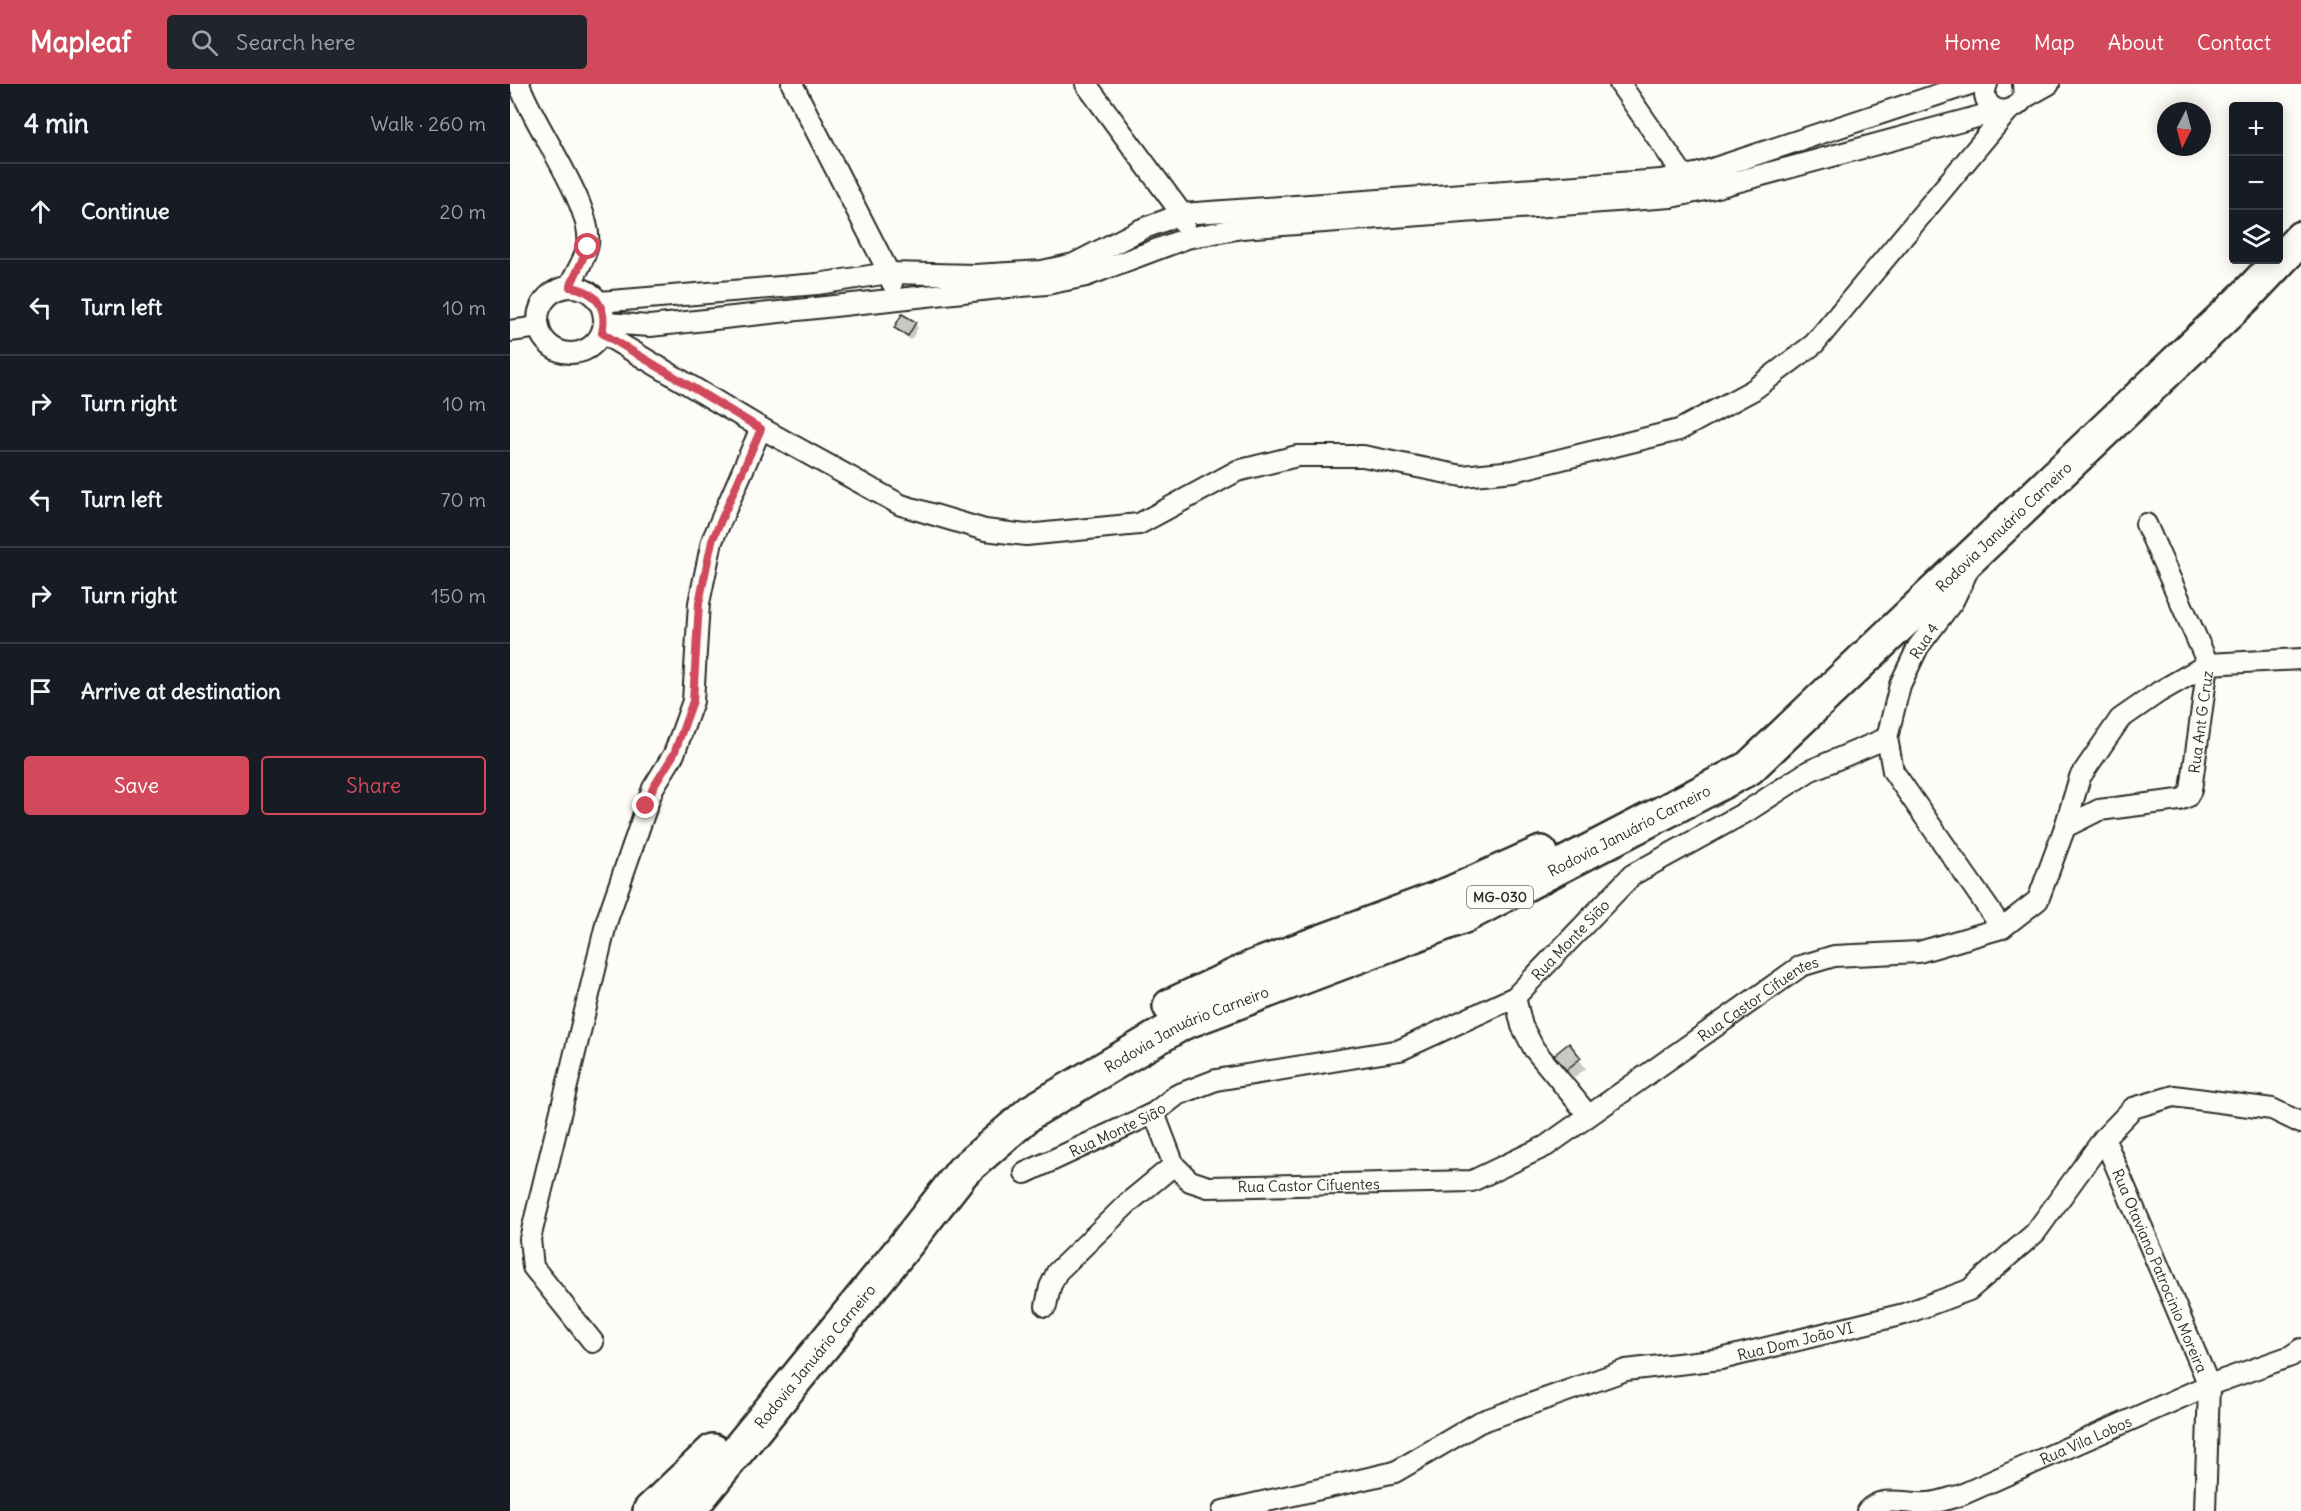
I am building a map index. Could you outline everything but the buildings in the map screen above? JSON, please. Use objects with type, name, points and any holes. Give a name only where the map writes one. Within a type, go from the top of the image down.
[{"type":"highway","points":[[2283,236],[2301,216]]},
{"type":"highway","name":"Rodovia Januário Carneiro","points":[[688,1511],[963,1171],[1031,1112],[1182,1023],[1464,916],[1749,768],[2247,295],[2301,238]]},
{"type":"highway","name":"Rodovia Januário Carneiro","points":[[650,1511],[706,1459],[768,1392],[936,1173],[983,1128],[1038,1082],[1150,1015],[1254,967],[1449,894],[1648,805],[1743,748],[1841,661],[2258,264]]},
{"type":"street","points":[[519,84],[569,182],[589,228],[588,247],[570,287]]},
{"type":"street","points":[[792,84],[889,273],[895,301]]},
{"type":"street","points":[[1086,84],[1182,214],[1187,238]]},
{"type":"street","points":[[1620,84],[1683,185]]},
{"type":"street","points":[[603,328],[650,326],[1047,284],[1086,276],[1187,238],[1242,228],[1527,208],[1683,185],[1700,173],[1970,84]]},
{"type":"street","points":[[1987,84],[1984,89],[1988,103],[2003,111]]},
{"type":"street","points":[[599,302],[817,284],[889,273],[975,275],[1042,271],[1074,264],[1142,229],[1182,214],[1661,180],[1710,189],[2017,107],[2024,91],[2049,84]]},
{"type":"street","points":[[603,328],[761,429],[902,505],[985,530],[1026,535],[1139,524],[1237,471],[1297,456],[1363,456],[1462,476],[1514,471],[1679,430],[1753,390],[1814,344],[2003,111]]},
{"type":"street","points":[[581,288],[591,293],[599,302],[604,312],[603,328],[588,349],[568,353],[549,345],[543,337],[538,315],[542,304],[558,289],[581,288]]},
{"type":"street","points":[[510,331],[539,327]]},
{"type":"street","points":[[593,1342],[533,1267],[530,1239],[607,920],[653,788],[674,754],[693,701],[699,603],[712,541],[761,429]]},
{"type":"street","points":[[2146,524],[2208,664]]},
{"type":"street","name":"Rua 4","points":[[1887,738],[1899,685],[1918,647],[1953,601],[1977,552]]},
{"type":"street","name":"Rua Castor Cifuentes","points":[[1174,1165],[1190,1181],[1208,1187],[1472,1181],[1546,1146],[1801,966],[1834,956],[1919,952],[2002,928],[2038,900],[2065,827],[2080,777],[2120,719],[2158,692],[2208,664],[2301,659]]},
{"type":"street","name":"Rua Ant G Cruz","points":[[2065,827],[2099,810],[2187,797],[2191,790],[2208,664]]},
{"type":"street","points":[[1887,738],[1893,771],[2002,928]]},
{"type":"street","name":"Rua Monte Sião","points":[[1025,1173],[1154,1113],[1178,1095],[1216,1080],[1400,1050],[1515,997],[1632,875],[1746,812],[1809,771],[1887,738]]},
{"type":"street","points":[[1515,997],[1522,1026],[1534,1049],[1588,1115]]},
{"type":"street","name":"Rua Dom João VI","points":[[1223,1511],[1395,1472],[1480,1422],[1626,1370],[1721,1359],[1904,1314],[1969,1290],[2035,1233],[2104,1138],[2133,1108],[2174,1096],[2272,1109],[2301,1124]]},
{"type":"street","points":[[1046,1306],[1050,1287],[1057,1272],[1129,1202],[1174,1165],[1154,1113]]},
{"type":"street","name":"Rua Otaviano Patrocinio Moreira","points":[[2104,1138],[2209,1385],[2205,1511]]},
{"type":"street","name":"Rua Vila Lobos","points":[[1868,1511],[1873,1505],[1884,1501],[1929,1503],[1961,1495],[2209,1385],[2291,1356],[2301,1349]]},
{"type":"route","points":[[588,247],[570,287],[581,288],[591,293],[599,302],[604,312],[605,323],[602,333],[761,429],[712,541],[699,603],[693,701],[674,754],[653,788],[646,806]]}]
